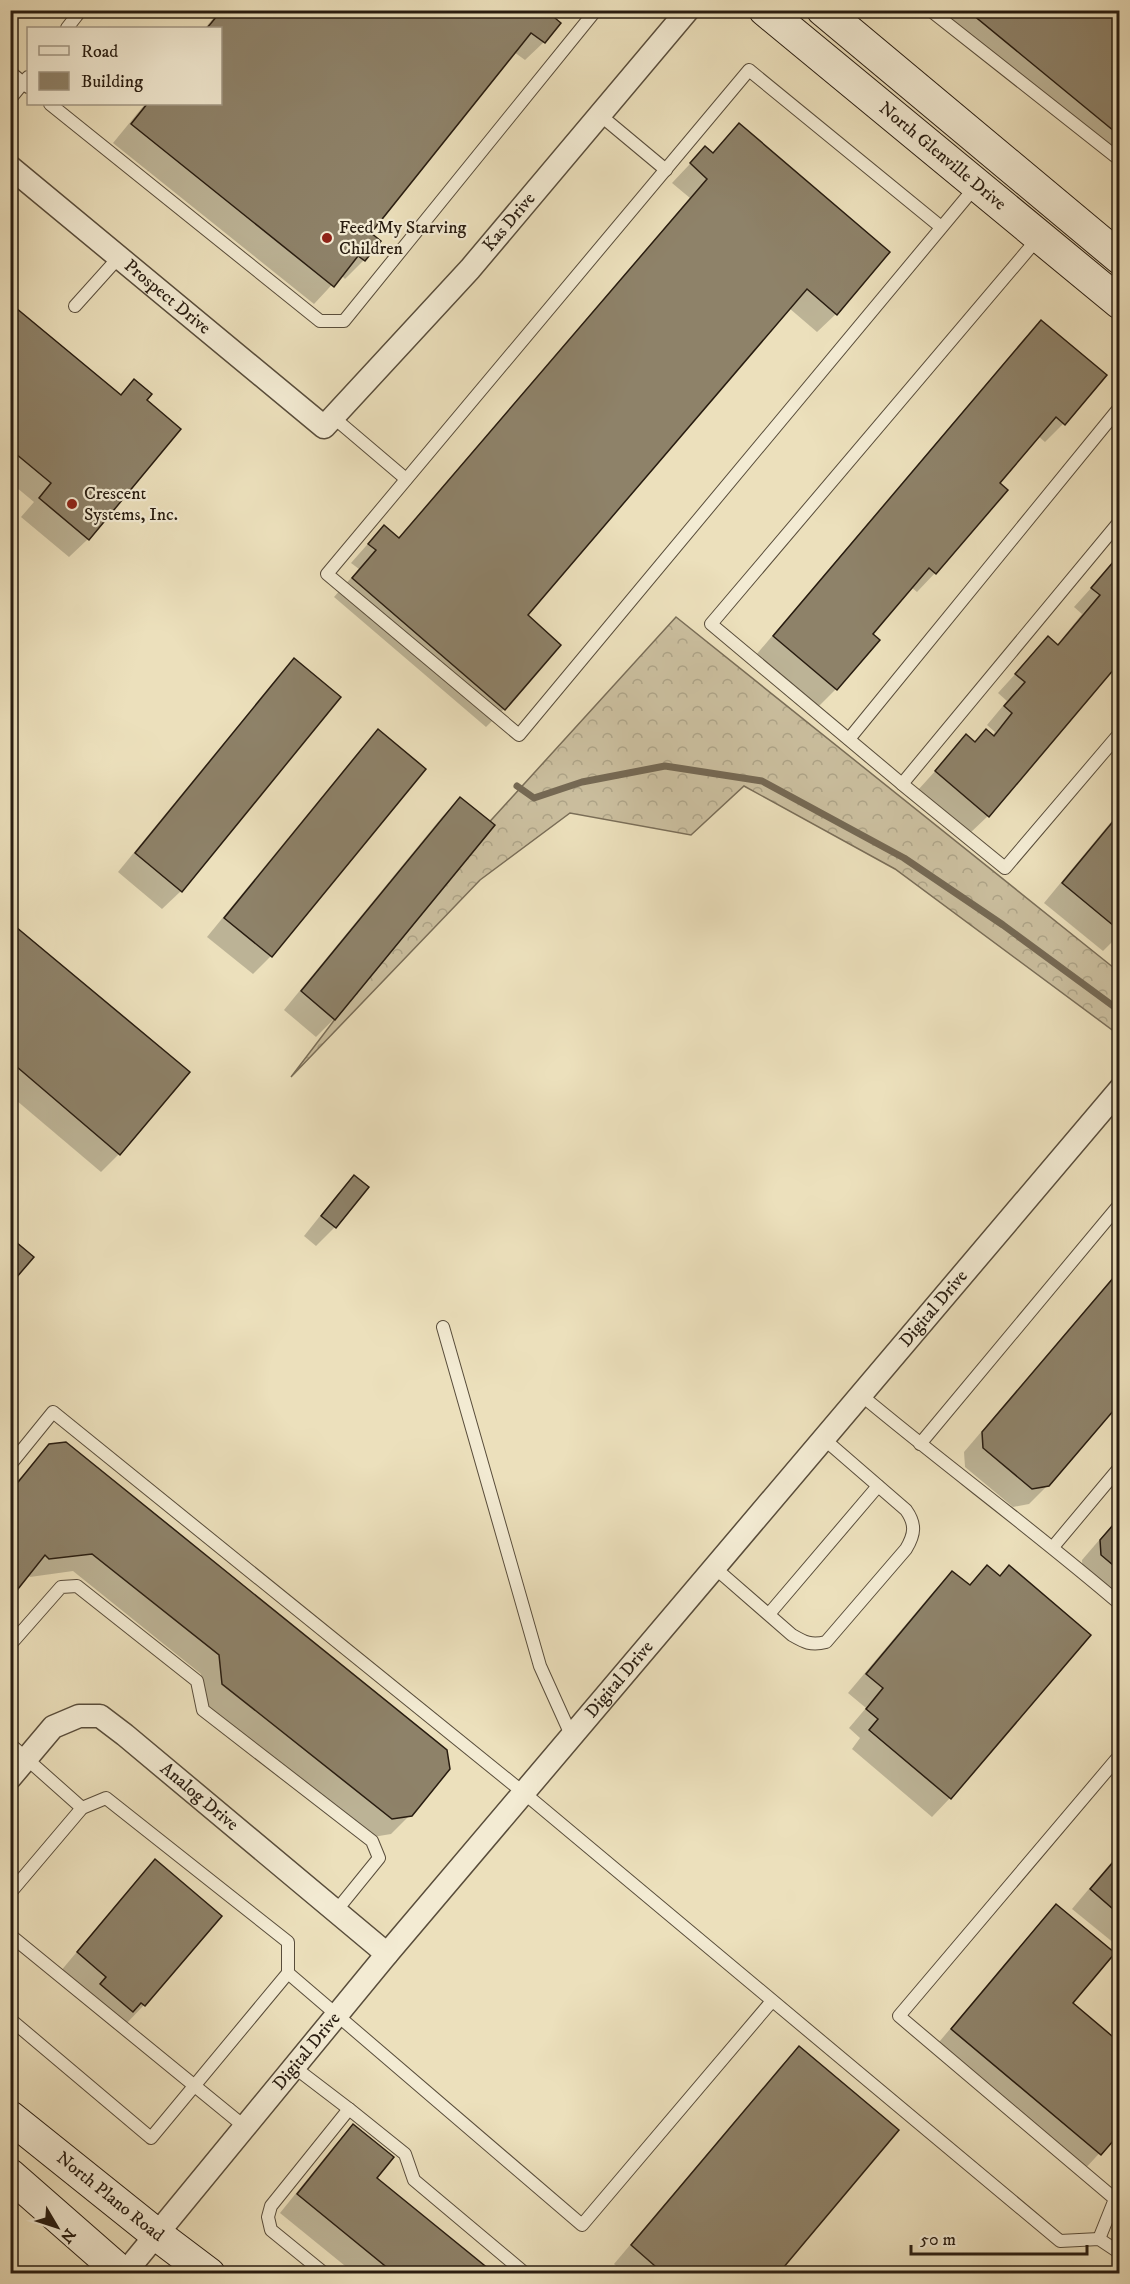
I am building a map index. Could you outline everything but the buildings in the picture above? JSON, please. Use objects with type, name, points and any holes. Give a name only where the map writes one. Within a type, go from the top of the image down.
[{"type":"street","name":"Kas Drive","points":[[328,422],[470,269],[688,10]]},
{"type":"street","name":"North Glenville Drive","points":[[765,10],[1119,303]]},
{"type":"street","name":"North Glenville Drive","points":[[823,10],[1119,258]]},
{"type":"street","name":"Prospect Drive","points":[[10,167],[119,257],[328,422]]},
{"type":"street","name":"Digital Drive","points":[[124,2274],[387,1954],[1119,1089]]},
{"type":"street","name":"Analog Drive","points":[[10,1778],[19,1751],[53,1727],[79,1716],[100,1716],[387,1954]]},
{"type":"street","name":"North Plano Road","points":[[10,2117],[209,2274]]},
{"type":"street","points":[[13,2182],[124,2274]]},
{"type":"lane","points":[[68,27],[81,10]]},
{"type":"lane","points":[[51,105],[320,321],[344,321],[596,10]]},
{"type":"lane","points":[[930,10],[1119,160]]},
{"type":"lane","points":[[941,227],[749,70],[327,574],[519,735],[977,185]]},
{"type":"lane","points":[[10,72],[27,82],[10,99]]},
{"type":"lane","points":[[600,115],[666,170]]},
{"type":"lane","points":[[1040,237],[711,624],[1005,868],[1119,732]]},
{"type":"lane","points":[[75,306],[119,257]]},
{"type":"lane","points":[[849,739],[1119,407]]},
{"type":"lane","points":[[328,422],[406,479]]},
{"type":"lane","points":[[902,784],[1119,521]]},
{"type":"lane","points":[[920,1444],[1119,1204]]},
{"type":"lane","points":[[443,1327],[540,1666],[572,1737]]},
{"type":"lane","points":[[861,1395],[920,1444],[1053,1546],[1119,1604]]},
{"type":"lane","points":[[10,1465],[53,1412],[525,1793],[1060,2241],[1099,2239],[1119,2253]]},
{"type":"lane","points":[[715,1568],[805,1643],[816,1645],[826,1642],[906,1549],[915,1527],[913,1519],[906,1510],[824,1439]]},
{"type":"lane","points":[[1053,1546],[1119,1467]]},
{"type":"lane","points":[[769,1614],[878,1486]]},
{"type":"lane","points":[[10,1645],[61,1587],[77,1586],[197,1681],[203,1710],[372,1841],[379,1858],[336,1911]]},
{"type":"lane","points":[[19,1751],[82,1808]]},
{"type":"lane","points":[[1099,2239],[1117,2196],[899,2016],[1119,1755]]},
{"type":"lane","points":[[10,1893],[82,1808],[106,1798],[288,1942],[288,1973],[151,2138],[10,2019]]},
{"type":"lane","points":[[10,1935],[245,2127]]},
{"type":"lane","points":[[288,1973],[582,2225],[772,2001]]},
{"type":"lane","points":[[294,2067],[405,2154],[414,2180],[526,2274]]},
{"type":"lane","points":[[325,2274],[271,2230],[268,2217],[272,2206],[349,2109]]},
{"type":"green space","points":[[676,617],[1119,972],[1119,1035],[895,869],[744,786],[691,835],[570,813],[480,880],[291,1077],[463,851]]},
{"type":"waterway","points":[[517,786],[534,798],[582,782],[665,766],[762,781],[904,858],[1003,925],[1120,1011]]},
{"type":"place","name":"Feed My Starving Children","points":[[327,238]]},
{"type":"place","name":"Crescent Systems, Inc.","points":[[72,504]]}]
